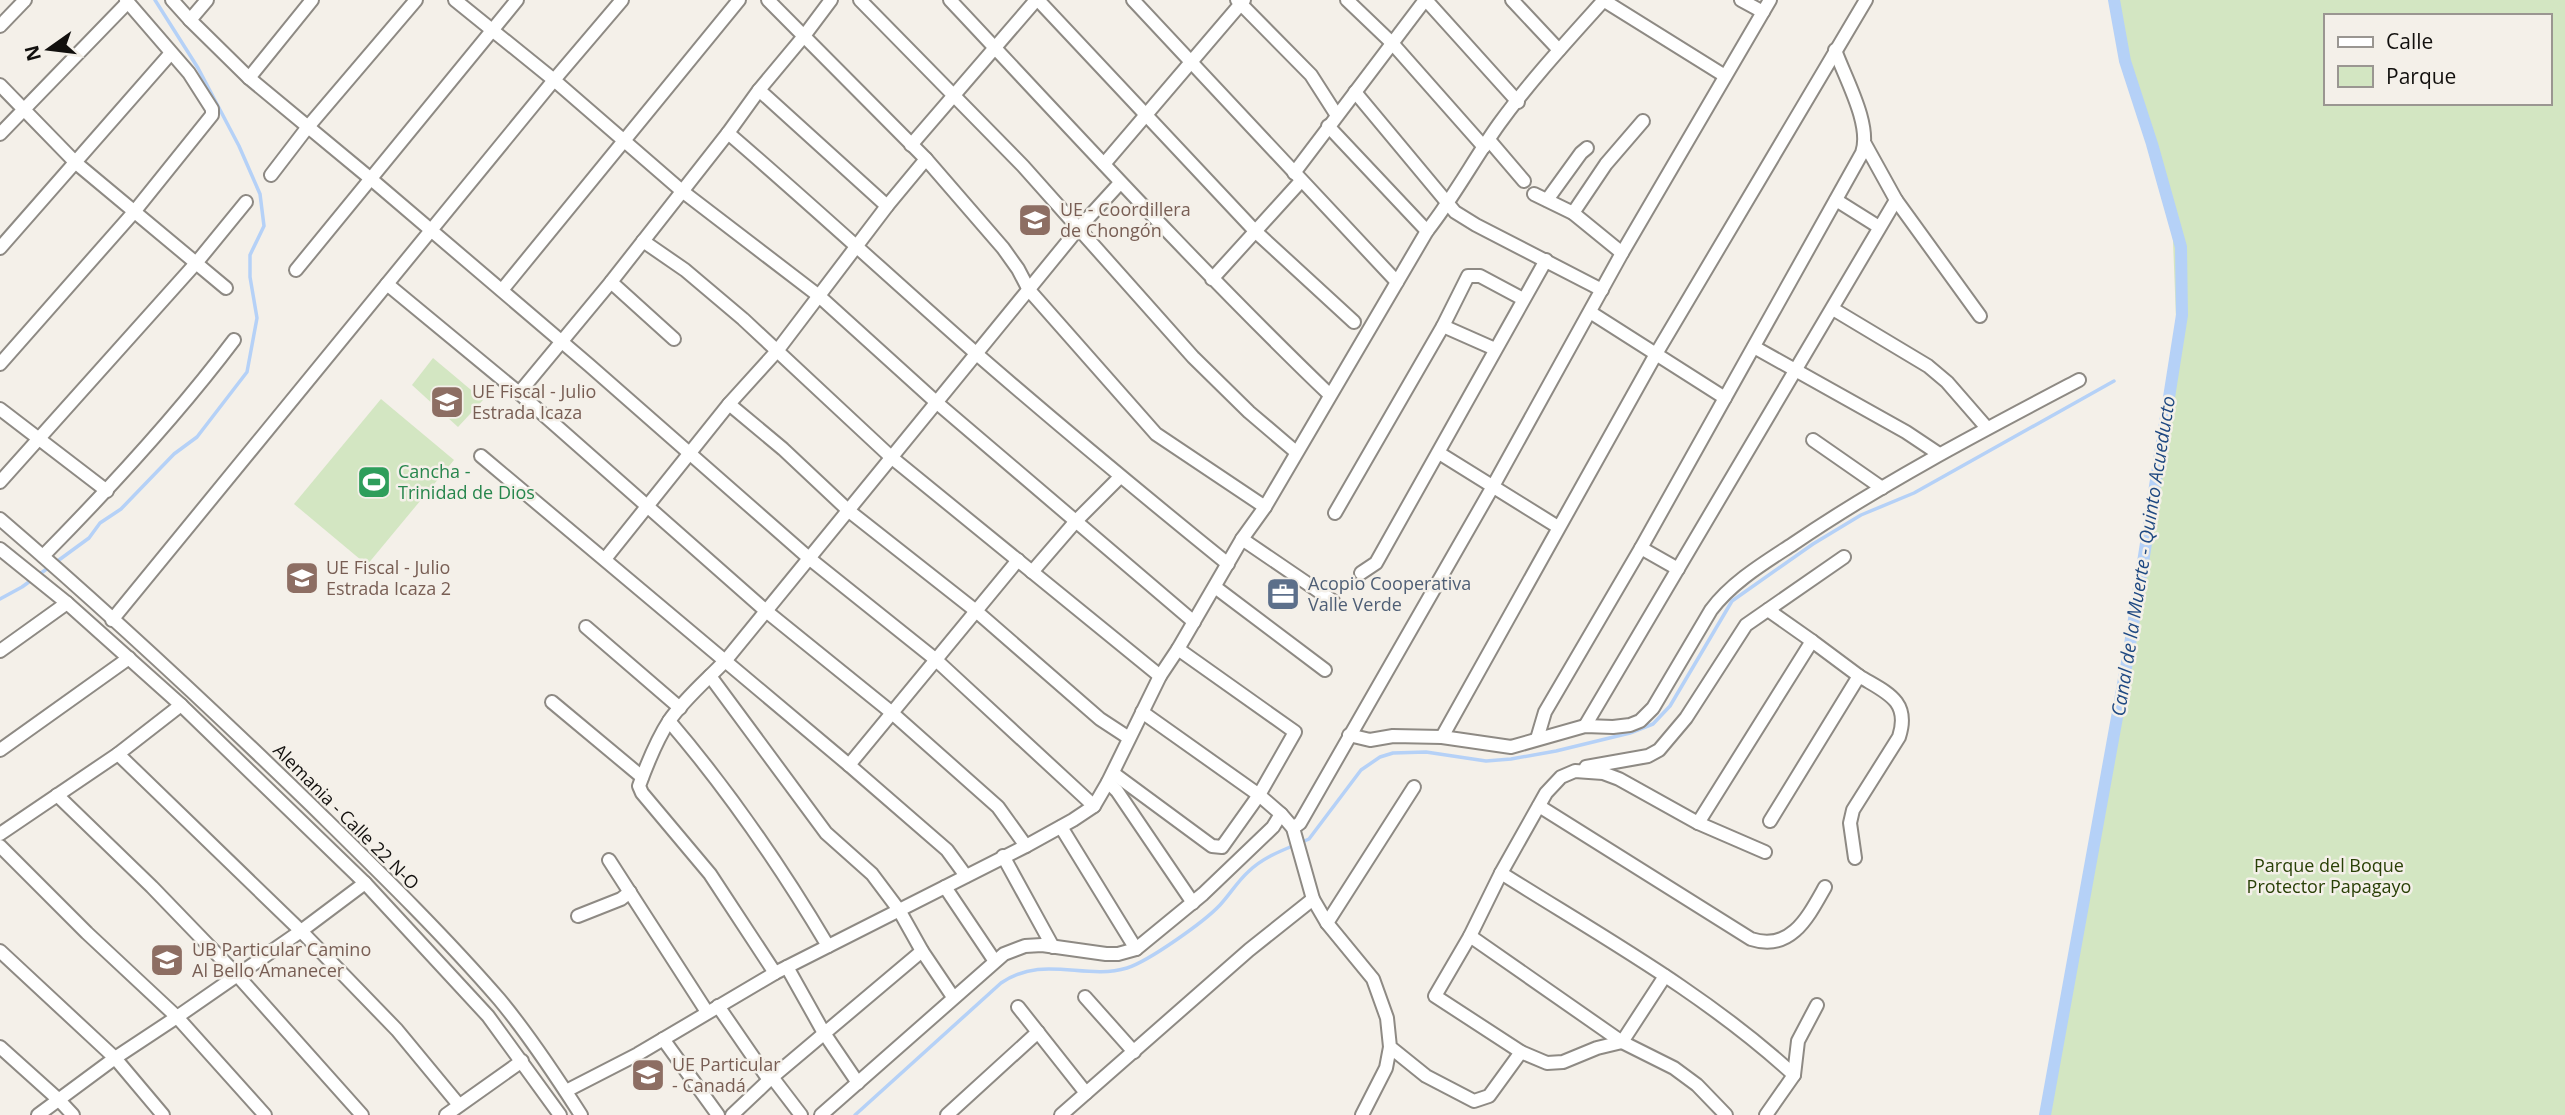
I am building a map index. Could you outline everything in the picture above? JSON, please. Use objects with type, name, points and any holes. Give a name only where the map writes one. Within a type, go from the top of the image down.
[{"type":"street","points":[[0,26],[25,0]]},
{"type":"street","points":[[172,0],[249,78],[502,290],[810,559],[935,659],[1094,806]]},
{"type":"street","points":[[190,20],[207,0]]},
{"type":"street","points":[[249,78],[312,0]]},
{"type":"street","points":[[271,175],[307,128],[416,0]]},
{"type":"street","points":[[455,0],[554,80],[682,191],[820,296],[936,402],[1194,622]]},
{"type":"street","points":[[296,270],[517,0]]},
{"type":"street","points":[[112,620],[622,0]]},
{"type":"street","points":[[502,290],[739,0]]},
{"type":"street","points":[[768,0],[926,159],[1003,248],[1029,290],[1156,434],[1265,507]]},
{"type":"street","points":[[519,393],[611,282],[831,0]]},
{"type":"street","points":[[860,0],[1023,166],[1193,357],[1249,412],[1296,452]]},
{"type":"street","points":[[950,0],[1212,279],[1330,395]]},
{"type":"street","points":[[911,145],[1037,0],[1255,231],[1354,322]]},
{"type":"street","points":[[1133,0],[1397,282]]},
{"type":"street","points":[[1347,0],[1392,43],[1524,181]]},
{"type":"street","points":[[1212,279],[1255,231],[1297,177],[1336,114],[1426,0],[1518,102]]},
{"type":"street","points":[[1511,0],[1559,50]]},
{"type":"street","points":[[566,1091],[663,1040],[781,970],[1026,846],[1094,806],[1160,676],[1242,539],[1265,507],[1427,231],[1518,102],[1603,0],[1725,76]]},
{"type":"street","points":[[1741,0],[1763,12]]},
{"type":"street","points":[[1293,828],[1300,823],[1492,488],[1622,253],[1770,0]]},
{"type":"street","points":[[1442,737],[1656,354],[1866,0]]},
{"type":"street","points":[[0,134],[127,1],[171,53],[212,109],[212,115],[134,212],[0,364]]},
{"type":"street","points":[[1104,164],[1241,1],[1311,75],[1336,114]]},
{"type":"street","points":[[1835,50],[1863,124],[1865,144],[1896,200],[1980,316]]},
{"type":"street","points":[[0,248],[171,53]]},
{"type":"street","points":[[0,85],[76,163],[226,288]]},
{"type":"street","points":[[759,90],[887,206]]},
{"type":"street","points":[[1355,92],[1447,204],[1476,225],[1602,290]]},
{"type":"street","points":[[1573,214],[1606,164],[1643,121]]},
{"type":"street","points":[[1328,126],[1427,231]]},
{"type":"street","points":[[728,133],[977,354],[1120,477],[1228,564]]},
{"type":"street","points":[[1537,739],[1545,712],[1726,398],[1865,144]]},
{"type":"street","points":[[1547,200],[1587,148]]},
{"type":"street","points":[[605,559],[729,404],[777,351],[926,159]]},
{"type":"street","points":[[858,1083],[781,970],[710,874],[639,786],[669,721],[726,660],[1078,229],[1120,183]]},
{"type":"street","points":[[1534,194],[1573,214],[1622,253]]},
{"type":"street","points":[[1836,200],[1880,227]]},
{"type":"street","points":[[1585,726],[1797,372],[1896,200]]},
{"type":"street","points":[[0,482],[197,262],[246,202]]},
{"type":"street","points":[[643,241],[685,270],[743,319],[891,457],[1160,676]]},
{"type":"street","points":[[1361,573],[1376,563],[1546,260]]},
{"type":"street","points":[[1335,513],[1471,275],[1480,276],[1523,299]]},
{"type":"street","points":[[611,282],[674,339]]},
{"type":"street","points":[[387,284],[519,393],[766,611],[891,712],[998,807],[1026,846]]},
{"type":"street","points":[[1833,309],[1928,366],[1947,382],[1986,428]]},
{"type":"street","points":[[1590,312],[1726,398]]},
{"type":"street","points":[[1443,326],[1495,349]]},
{"type":"street","points":[[45,558],[198,388],[234,340]]},
{"type":"street","points":[[1754,347],[1906,432],[1939,454]]},
{"type":"street","points":[[1349,735],[1370,740],[1393,736],[1442,737],[1511,747],[1585,726],[1613,727],[1640,720],[1665,691],[1720,599],[1748,575],[1791,545],[1939,454],[2079,380]]},
{"type":"street","points":[[729,404],[783,449],[849,511],[976,611],[1100,719],[1129,738]]},
{"type":"street","points":[[0,408],[107,491]]},
{"type":"street","points":[[1813,440],[1882,488]]},
{"type":"street","points":[[1439,453],[1558,527]]},
{"type":"street","points":[[481,456],[849,765],[947,850],[966,876]]},
{"type":"street","points":[[1032,572],[1076,521],[1120,477]]},
{"type":"street","name":"Alemania - Calle 22 N-O","points":[[0,519],[174,674],[435,929],[499,1000],[581,1115]]},
{"type":"street","points":[[1242,539],[1333,601]]},
{"type":"street","points":[[1641,548],[1678,569]]},
{"type":"street","name":"Alemania - Calle 22 N-O","points":[[0,549],[44,583],[181,705],[365,883],[488,1016],[560,1115]]},
{"type":"street","points":[[1665,976],[1622,1042],[1597,1048],[1563,1062],[1547,1063],[1521,1052],[1435,996],[1470,936],[1501,873],[1553,784],[1561,777],[1576,771],[1598,764],[1648,756],[1659,750],[1686,718],[1741,631],[1755,618],[1844,558]]},
{"type":"street","points":[[849,765],[1017,560]]},
{"type":"street","points":[[1215,587],[1325,670]]},
{"type":"street","points":[[0,652],[67,603]]},
{"type":"street","points":[[1768,610],[1859,676],[1892,696],[1898,702],[1902,713],[1903,725],[1899,737],[1853,810],[1850,823],[1855,858]]},
{"type":"street","points":[[586,626],[680,708]]},
{"type":"street","points":[[1698,823],[1812,641]]},
{"type":"street","points":[[1110,778],[1216,848],[1222,847],[1259,795],[1295,732],[1178,649]]},
{"type":"street","points":[[0,750],[129,659]]},
{"type":"street","points":[[710,676],[826,833],[872,874],[899,911],[953,997]]},
{"type":"street","points":[[1770,821],[1859,676]]},
{"type":"street","points":[[552,702],[642,777]]},
{"type":"street","points":[[0,834],[118,754],[181,705]]},
{"type":"street","points":[[1142,712],[1259,795],[1293,828],[1313,899],[1327,923],[1373,979],[1387,1018],[1390,1047],[1386,1068],[1362,1115]]},
{"type":"street","points":[[669,721],[783,871],[828,946]]},
{"type":"street","points":[[118,754],[301,931],[397,1030],[459,1105]]},
{"type":"street","points":[[1576,771],[1603,773],[1619,779],[1698,823],[1765,852]]},
{"type":"street","points":[[1110,778],[1192,903]]},
{"type":"street","points":[[1327,923],[1414,787]]},
{"type":"street","points":[[57,795],[152,887],[237,975],[362,1115]]},
{"type":"street","points":[[1539,806],[1751,939],[1762,943],[1784,939],[1797,930],[1825,887]]},
{"type":"street","points":[[821,1115],[994,960],[1010,950],[1025,946],[1106,954],[1136,949],[1192,903],[1273,827],[1281,814]]},
{"type":"street","points":[[1061,827],[1136,949]]},
{"type":"street","points":[[0,846],[87,933],[177,1017],[265,1115]]},
{"type":"street","points":[[1003,856],[1054,947]]},
{"type":"street","points":[[609,860],[713,1009],[801,1115]]},
{"type":"street","points":[[1501,873],[1697,996],[1794,1075]]},
{"type":"street","points":[[38,1115],[115,1058],[301,931],[365,883]]},
{"type":"street","points":[[945,887],[994,960]]},
{"type":"street","points":[[578,916],[621,899],[630,892]]},
{"type":"street","points":[[1061,1115],[1249,950],[1313,899]]},
{"type":"street","points":[[1470,936],[1622,1042],[1674,1069],[1697,1085],[1726,1115]]},
{"type":"street","points":[[0,951],[115,1058],[163,1115]]},
{"type":"street","points":[[732,1115],[771,1078],[922,951]]},
{"type":"street","points":[[1085,997],[1134,1052]]},
{"type":"street","points":[[1766,1115],[1794,1075],[1798,1041],[1817,1005]]},
{"type":"street","points":[[1018,1007],[1086,1093]]},
{"type":"street","points":[[947,1115],[1038,1032]]},
{"type":"street","points":[[663,1040],[718,1115]]},
{"type":"street","points":[[0,1047],[73,1115]]},
{"type":"street","points":[[1390,1047],[1426,1076],[1474,1101],[1489,1096],[1521,1052]]},
{"type":"street","points":[[446,1115],[522,1061]]},
{"type":"green space","name":"Parque del Boque Protector Papagayo","points":[[2113,0],[2565,0],[2565,1115],[2048,1115],[2133,627],[2177,344],[2172,215],[2128,70]]},
{"type":"green space","points":[[433,358],[483,400],[458,427],[412,385]]},
{"type":"green space","name":"Cancha - Trinidad de Dios","points":[[381,399],[454,460],[367,565],[294,504]]},
{"type":"waterway","points":[[0,599],[22,587],[89,538],[100,523],[121,509],[174,454],[197,437],[247,372],[257,318],[250,277],[250,255],[264,226],[260,194],[239,146],[198,68],[155,0]]},
{"type":"waterway","name":"Canal de la Muerte - Quinto Acueducto","points":[[2045,1115],[2129,651],[2182,315],[2181,247],[2125,61],[2114,0]]},
{"type":"waterway","points":[[1302,842],[1309,839],[1361,770],[1380,757],[1393,753],[1426,752],[1486,761],[1511,759],[1630,733],[1653,724],[1670,706],[1732,601],[1813,544],[1861,515],[1914,493],[2114,381]]},
{"type":"waterway","points":[[855,1115],[1001,983],[1032,970],[1096,972],[1137,964],[1202,921],[1258,863],[1295,845]]},
{"type":"place","name":"UE - Coordillera de Chongón","points":[[1035,220]]},
{"type":"place","name":"UE Fiscal - Julio Estrada Icaza","points":[[447,402]]},
{"type":"place","name":"Cancha - Trinidad de Dios","points":[[374,482]]},
{"type":"place","name":"UE Fiscal - Julio Estrada Icaza 2","points":[[302,578]]},
{"type":"place","name":"Acopio Cooperativa Valle Verde","points":[[1283,594]]},
{"type":"place","name":"UB Particular Camino Al Bello Amanecer","points":[[167,960]]},
{"type":"place","name":"UE Particular - Canadá","points":[[648,1075]]}]
